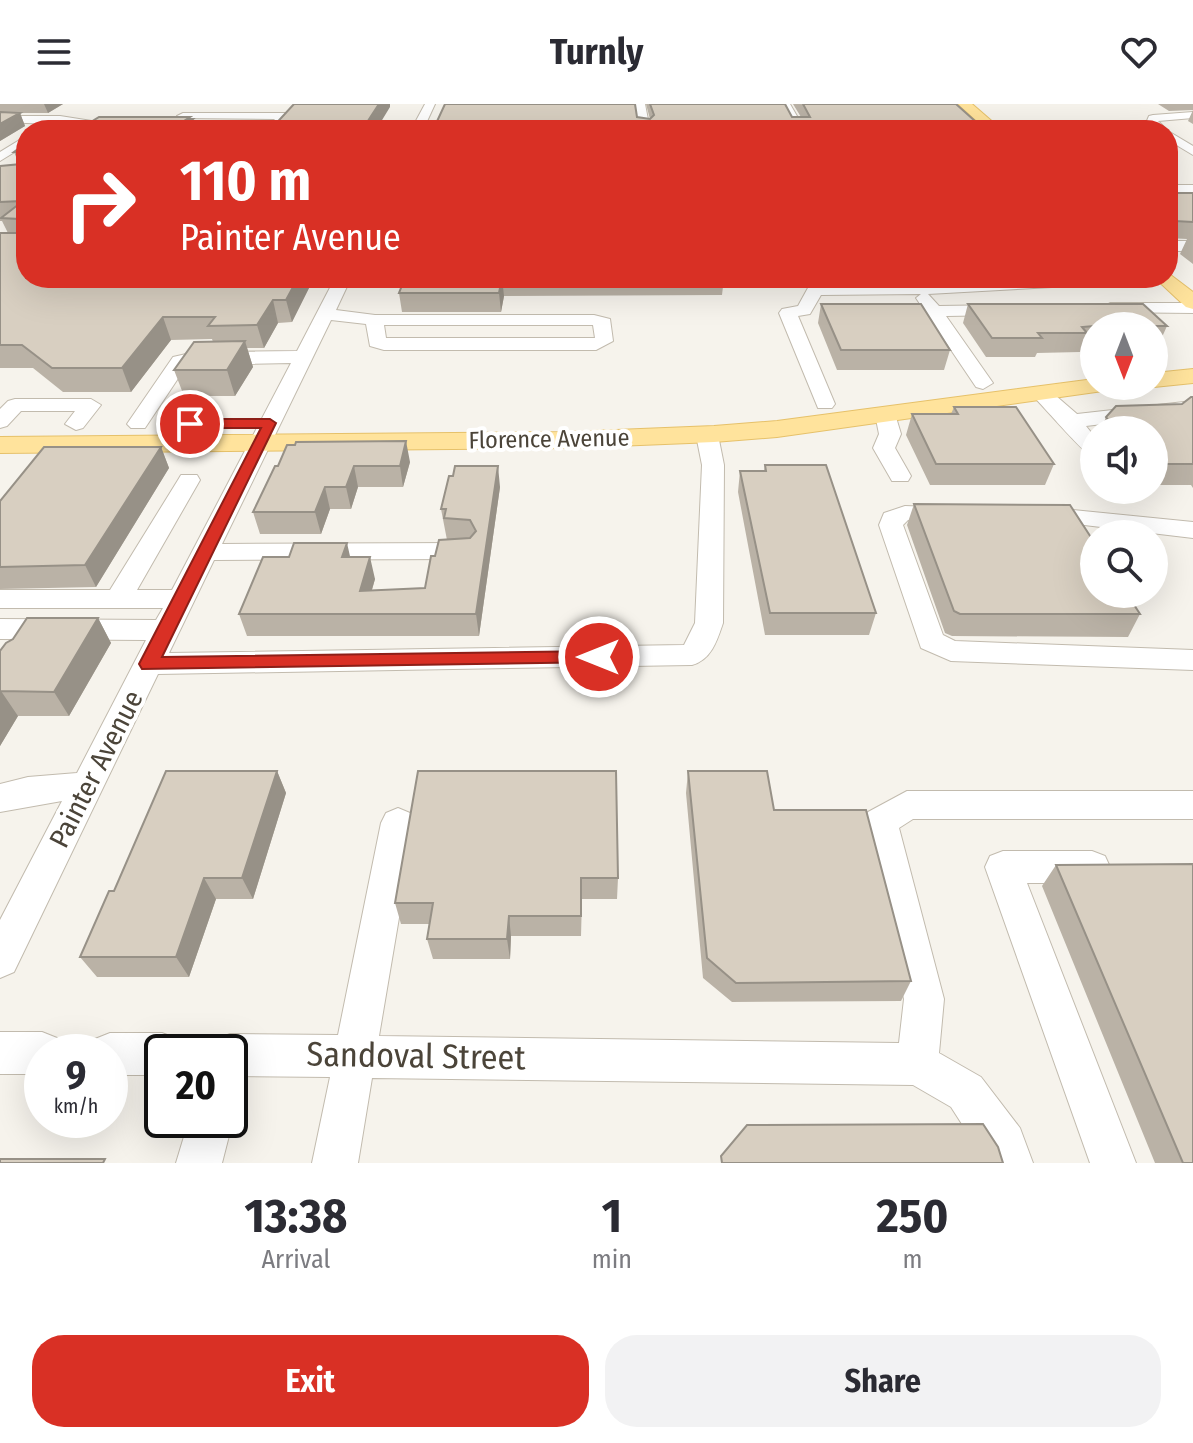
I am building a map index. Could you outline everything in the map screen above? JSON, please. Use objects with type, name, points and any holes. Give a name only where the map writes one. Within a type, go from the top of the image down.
[{"type":"main road","points":[[964,104],[983,120]]},
{"type":"main road","points":[[1175,288],[1193,305]]},
{"type":"main road","points":[[1168,363],[1193,360]]},
{"type":"main road","name":"Florence Avenue","points":[[0,445],[650,420],[825,404],[1080,371]]},
{"type":"main road","points":[[1168,379],[1193,376]]},
{"type":"main road","name":"Florence Avenue","points":[[9,412],[76,424],[138,424],[265,433],[567,440],[707,435],[1080,388]]},
{"type":"street","points":[[177,112],[197,104]]},
{"type":"street","points":[[0,119],[58,120],[72,111]]},
{"type":"street","points":[[177,112],[285,116],[281,120]]},
{"type":"street","points":[[1153,120],[1193,115]]},
{"type":"street","name":"Painter Avenue","points":[[0,959],[338,288]]},
{"type":"street","points":[[825,404],[788,313],[804,310],[815,290],[948,288]]},
{"type":"street","points":[[977,288],[996,310]]},
{"type":"street","points":[[920,289],[983,383]]},
{"type":"street","points":[[1092,309],[1193,305]]},
{"type":"street","points":[[934,311],[1028,309]]},
{"type":"street","points":[[324,314],[375,320],[594,320],[604,323],[604,341],[596,344],[384,344],[377,342],[375,320]]},
{"type":"street","points":[[193,343],[307,350]]},
{"type":"street","points":[[138,424],[180,361],[307,350]]},
{"type":"street","points":[[9,412],[46,385]]},
{"type":"street","points":[[1041,393],[1080,432]]},
{"type":"street","points":[[1072,421],[1193,407]]},
{"type":"street","points":[[885,414],[890,434],[884,448],[900,476]]},
{"type":"street","points":[[149,664],[692,655],[703,641],[709,623],[713,465],[707,435]]},
{"type":"street","points":[[28,469],[48,444]]},
{"type":"street","points":[[118,599],[189,480]]},
{"type":"street","points":[[979,513],[905,513],[893,518],[891,525],[931,641],[951,651],[1193,660]]},
{"type":"street","points":[[1023,513],[1193,530]]},
{"type":"street","points":[[205,552],[463,551]]},
{"type":"street","points":[[0,599],[181,599]]},
{"type":"street","points":[[0,629],[166,630]]},
{"type":"street","points":[[0,798],[28,791],[88,785]]},
{"type":"street","points":[[1010,1163],[1004,1144],[966,1092],[917,1064],[924,999],[880,822],[907,805],[1193,805]]},
{"type":"street","points":[[335,1163],[398,823]]},
{"type":"street","points":[[1113,1163],[1003,867],[1130,867]]},
{"type":"street","points":[[0,1053],[24,1053]]},
{"type":"street","name":"Sandoval Street","points":[[248,1055],[917,1064]]},
{"type":"street","points":[[199,1163],[206,1138]]},
{"type":"building","points":[[294,104],[379,104],[369,120],[279,120]]},
{"type":"building","points":[[445,104],[635,104],[637,117],[650,119],[654,115],[650,104],[785,104],[792,117],[810,117],[803,104],[956,104],[974,120],[438,120]]},
{"type":"building","points":[[0,112],[20,113],[0,124]]},
{"type":"building","points":[[99,117],[193,119],[192,120],[94,120]]},
{"type":"building","points":[[16,164],[16,201],[0,202],[0,166]]},
{"type":"building","points":[[1178,193],[1193,193],[1193,222],[1178,221]]},
{"type":"building","points":[[16,206],[16,219],[1,218]]},
{"type":"building","points":[[0,233],[16,233],[16,288],[293,288],[286,300],[273,300],[257,325],[208,326],[215,317],[163,317],[122,368],[52,368],[22,345],[0,345]]},
{"type":"building","points":[[401,288],[500,288],[499,293],[399,293]]},
{"type":"building","points":[[821,304],[921,304],[950,350],[841,350]]},
{"type":"building","points":[[968,304],[1143,304],[1152,312],[1080,312],[1080,333],[1038,333],[1042,338],[992,338]]},
{"type":"building","points":[[245,341],[227,370],[174,370],[194,342]]},
{"type":"building","points":[[1193,397],[1193,464],[1168,464],[1168,416],[1107,416],[1116,406],[1182,404]]},
{"type":"building","points":[[954,407],[1016,407],[1054,464],[936,464],[912,414],[958,414]]},
{"type":"building","points":[[406,441],[400,466],[354,466],[346,487],[325,487],[315,512],[253,512],[287,445],[295,445],[296,442]]},
{"type":"building","points":[[44,447],[161,447],[85,565],[0,567],[0,501]]},
{"type":"building","points":[[765,465],[826,465],[876,613],[770,613],[740,471],[766,471]]},
{"type":"building","points":[[455,466],[498,466],[476,614],[239,614],[263,557],[289,557],[294,543],[347,543],[342,557],[370,557],[360,591],[425,588],[431,556],[435,556],[439,540],[470,538],[476,531],[470,520],[444,518],[446,509],[441,509],[449,476],[453,476]]},
{"type":"building","points":[[914,504],[1070,505],[1080,520],[1080,608],[1136,608],[1140,614],[960,614],[954,611]]},
{"type":"building","points":[[27,618],[98,618],[54,692],[0,693],[0,651],[13,639]]},
{"type":"building","points":[[166,771],[277,771],[242,878],[204,878],[176,957],[80,957],[109,891],[114,891]]},
{"type":"building","points":[[418,771],[616,771],[618,878],[581,878],[581,916],[509,916],[507,939],[427,939],[433,903],[395,903]]},
{"type":"building","points":[[688,771],[767,771],[774,810],[866,810],[911,981],[736,983],[707,958]]},
{"type":"building","points":[[1193,864],[1193,1163],[1183,1163],[1056,865]]},
{"type":"building","points":[[983,1124],[998,1147],[1003,1163],[722,1163],[721,1156],[747,1125]]},
{"type":"building","points":[[0,1159],[105,1159],[103,1163],[0,1163]]},
{"type":"route","points":[[190,424],[270,423],[149,664],[219,660],[599,657]]}]
